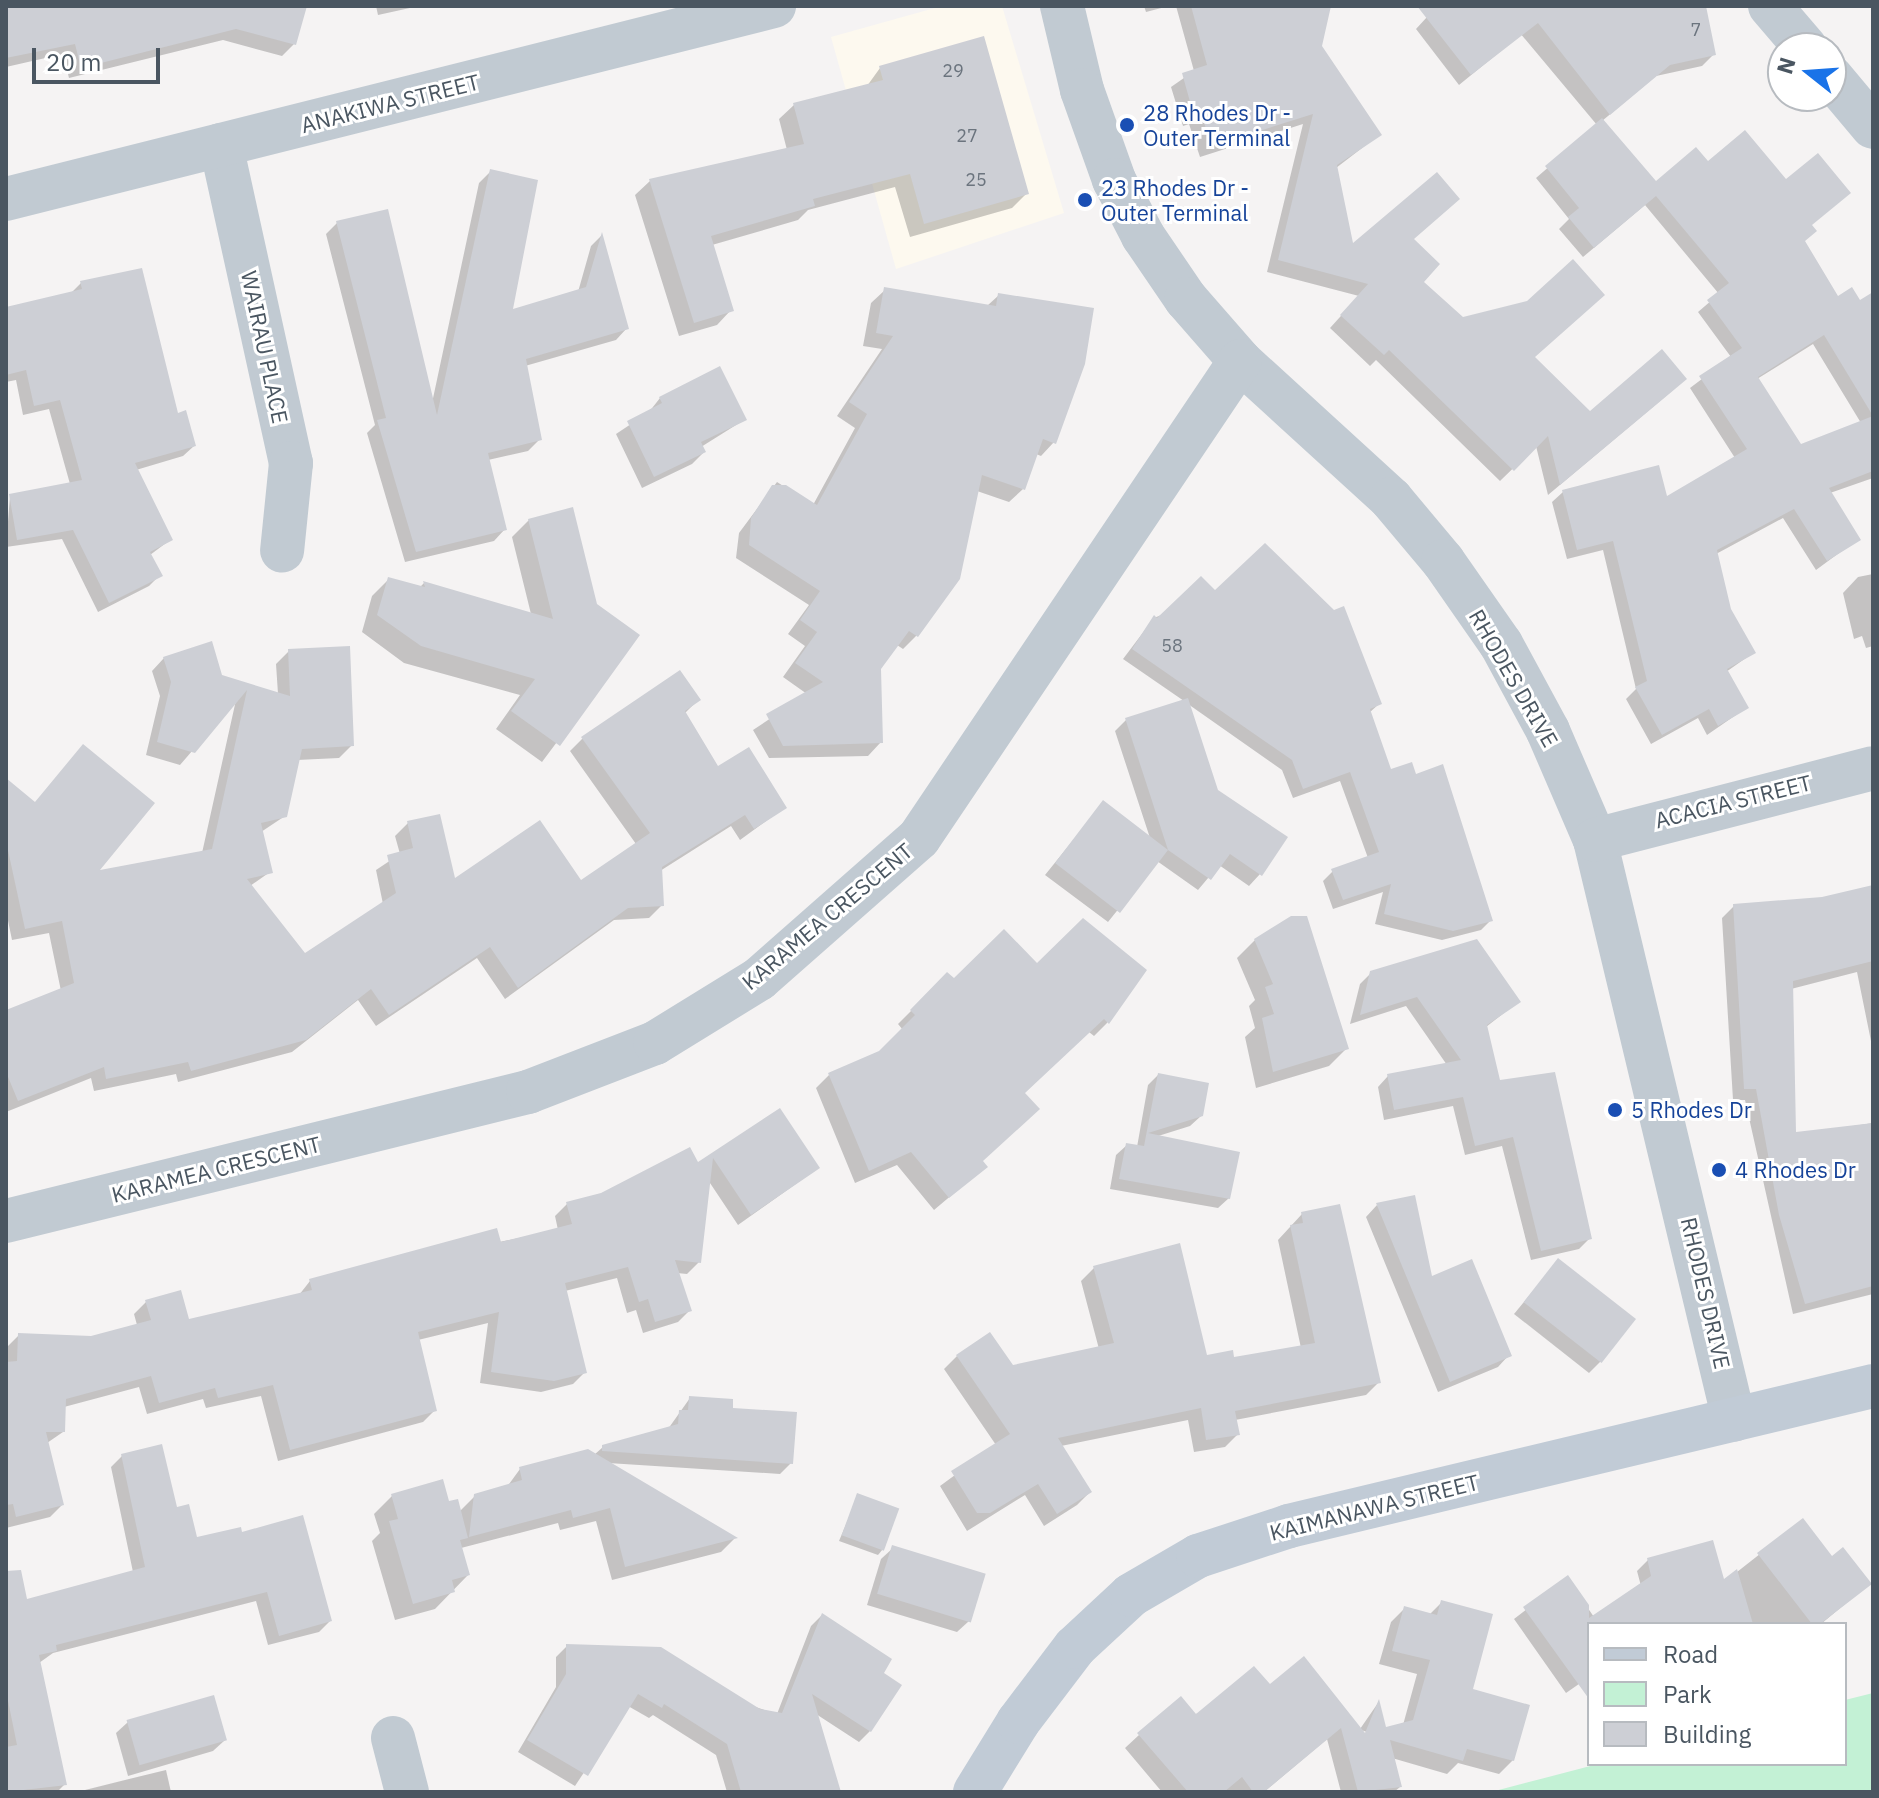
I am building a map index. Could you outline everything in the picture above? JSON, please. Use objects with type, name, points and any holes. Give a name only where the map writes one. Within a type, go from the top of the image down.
[{"type":"street","name":"ANAKIWA STREET","points":[[6,199],[774,6]]},
{"type":"street","name":"RHODES DRIVE","points":[[1062,6],[1082,90],[1114,180],[1178,286],[1240,361],[1391,499],[1443,561],[1507,656],[1548,731],[1595,840],[1734,1420]]},
{"type":"street","points":[[1770,6],[1792,32]]},
{"type":"street","points":[[1847,96],[1873,127]]},
{"type":"street","name":"WAIRAU PLACE","points":[[221,145],[291,463],[282,551]]},
{"type":"street","name":"KARAMEA CRESCENT","points":[[6,1221],[528,1092],[655,1043],[759,979],[919,838],[1240,361]]},
{"type":"street","name":"ACACIA STREET","points":[[1595,840],[1873,768]]},
{"type":"street","name":"KAIMANAWA STREET","points":[[975,1792],[1018,1722],[1075,1647],[1131,1595],[1198,1556],[1289,1526],[1873,1386]]},
{"type":"street","points":[[393,1738],[407,1792]]},
{"type":"shaded area","points":[[942,6],[1002,6],[1064,213],[896,269],[831,37]]},
{"type":"green space","points":[[1873,1693],[1873,1792],[1491,1792],[1590,1766],[1847,1766],[1847,1700]]},
{"type":"building","points":[[6,6],[307,6],[296,45],[236,29],[81,68],[75,44],[6,58]]},
{"type":"building","points":[[1191,6],[1331,6],[1322,46],[1382,135],[1337,165],[1353,243],[1437,172],[1460,199],[1414,239],[1440,264],[1424,282],[1463,317],[1527,301],[1573,259],[1605,295],[1535,357],[1590,411],[1662,349],[1687,379],[1560,485],[1548,436],[1514,471],[1389,350],[1384,355],[1340,315],[1368,284],[1278,260],[1313,114],[1212,146],[1201,114],[1194,116],[1182,73],[1207,65]]},
{"type":"building","points":[[1417,6],[1706,6],[1716,55],[1670,65],[1610,115],[1538,23],[1471,75]]},
{"type":"building","points":[[984,36],[1029,194],[924,224],[910,174],[813,199],[815,206],[711,236],[734,311],[694,323],[649,179],[804,144],[793,103],[883,80],[879,66]]},
{"type":"building","points":[[1602,118],[1656,181],[1696,147],[1708,161],[1745,130],[1786,179],[1818,153],[1851,193],[1812,225],[1817,231],[1805,241],[1838,296],[1852,287],[1860,300],[1873,292],[1873,416],[1873,471],[1829,488],[1861,540],[1827,561],[1794,509],[1717,550],[1731,609],[1756,653],[1727,669],[1749,708],[1718,726],[1709,709],[1662,735],[1635,687],[1647,681],[1613,541],[1577,550],[1562,490],[1659,465],[1667,496],[1747,449],[1699,376],[1742,348],[1707,300],[1729,283],[1656,196],[1594,248],[1568,217],[1579,208],[1545,166]],"holes":[[[1824,335],[1873,416],[1801,444],[1758,377]]]},
{"type":"building","points":[[490,169],[538,180],[513,309],[586,287],[602,232],[629,329],[526,359],[542,440],[488,453],[507,530],[416,552],[377,420],[386,418],[336,221],[388,209],[437,415]]},
{"type":"building","points":[[142,268],[178,413],[186,410],[196,446],[135,463],[173,540],[150,552],[163,576],[109,603],[73,530],[17,540],[9,494],[82,480],[60,400],[34,406],[26,370],[6,375],[6,307],[82,289],[80,281]]},
{"type":"building","points":[[884,287],[996,306],[998,293],[1094,308],[1085,364],[1056,444],[1043,439],[1025,490],[982,475],[960,579],[918,637],[909,631],[881,669],[883,743],[783,746],[766,714],[823,682],[795,663],[817,632],[800,620],[820,591],[749,545],[751,518],[772,485],[786,485],[817,505],[867,414],[849,402],[893,336],[876,333]]},
{"type":"building","points":[[720,366],[747,420],[701,442],[706,452],[654,477],[627,421],[662,403],[659,397]]},
{"type":"building","points":[[573,507],[597,604],[640,635],[560,746],[511,711],[535,679],[421,646],[377,615],[388,577],[425,587],[423,581],[553,619],[528,519]]},
{"type":"building","points":[[1265,543],[1334,610],[1344,606],[1382,704],[1370,709],[1391,769],[1412,762],[1416,774],[1443,764],[1493,921],[1453,931],[1384,914],[1391,884],[1343,900],[1331,869],[1379,852],[1350,772],[1303,789],[1292,760],[1132,649],[1154,615],[1157,618],[1201,576],[1215,590]]},
{"type":"building","points":[[212,641],[222,675],[290,696],[288,649],[350,646],[354,746],[302,749],[287,817],[261,823],[273,873],[247,879],[305,953],[396,893],[387,855],[413,848],[407,821],[440,814],[455,878],[540,820],[581,880],[650,833],[581,737],[680,670],[701,700],[685,711],[718,766],[749,747],[787,808],[754,829],[745,815],[662,867],[664,906],[628,908],[518,988],[490,947],[389,1015],[371,989],[306,1040],[191,1071],[188,1062],[106,1079],[104,1067],[18,1101],[6,1072],[6,1010],[74,983],[62,921],[25,929],[6,841],[6,778],[35,802],[83,744],[155,803],[100,870],[212,849],[247,690],[195,753],[157,742],[171,682],[163,657]]},
{"type":"building","points":[[1188,698],[1218,790],[1288,837],[1262,876],[1230,854],[1211,880],[1168,850],[1125,718]]},
{"type":"building","points":[[1103,800],[1168,850],[1120,913],[1055,863]]},
{"type":"building","points":[[1873,885],[1873,961],[1793,981],[1796,1132],[1873,1123],[1873,1286],[1805,1304],[1779,1215],[1756,1089],[1744,1089],[1733,904],[1822,897]]},
{"type":"building","points":[[1291,916],[1307,916],[1349,1049],[1273,1072],[1262,1018],[1274,1014],[1265,987],[1273,984],[1254,939]]},
{"type":"building","points":[[1083,918],[1147,970],[1109,1024],[1104,1019],[1025,1093],[1040,1109],[983,1161],[988,1167],[949,1198],[911,1152],[869,1171],[828,1073],[879,1051],[915,1015],[910,1010],[947,972],[954,978],[1004,929],[1037,963]]},
{"type":"building","points":[[1477,939],[1521,1002],[1487,1025],[1500,1080],[1555,1072],[1592,1239],[1541,1251],[1513,1137],[1475,1146],[1463,1097],[1394,1110],[1387,1074],[1461,1060],[1417,997],[1360,1015],[1370,971]]},
{"type":"building","points":[[1158,1073],[1209,1083],[1203,1116],[1148,1133],[1240,1152],[1230,1199],[1119,1179],[1126,1143],[1144,1146]]},
{"type":"building","points":[[780,1108],[820,1168],[751,1215],[713,1158],[701,1263],[675,1260],[692,1311],[655,1322],[648,1299],[639,1302],[628,1267],[565,1283],[587,1373],[554,1381],[491,1372],[499,1312],[418,1332],[437,1411],[290,1450],[273,1385],[218,1398],[215,1388],[159,1403],[151,1376],[66,1399],[65,1432],[46,1432],[64,1505],[16,1517],[13,1504],[6,1505],[6,1362],[17,1361],[18,1333],[91,1336],[151,1320],[145,1300],[181,1290],[189,1319],[312,1290],[309,1279],[497,1228],[501,1242],[572,1224],[566,1202],[601,1193],[690,1147],[698,1162]]},
{"type":"building","points":[[1415,1195],[1432,1276],[1472,1259],[1512,1356],[1450,1382],[1376,1203]]},
{"type":"building","points":[[1340,1204],[1381,1383],[1235,1411],[1240,1435],[1206,1440],[1201,1408],[1058,1438],[1092,1492],[1057,1514],[1038,1484],[990,1513],[977,1513],[951,1471],[1010,1434],[956,1355],[990,1332],[1013,1365],[1114,1343],[1093,1266],[1180,1243],[1207,1355],[1233,1350],[1234,1357],[1315,1343],[1290,1225],[1303,1223],[1301,1212]]},
{"type":"building","points":[[1558,1258],[1636,1319],[1602,1363],[1524,1302]]},
{"type":"building","points":[[689,1396],[733,1399],[733,1408],[797,1412],[793,1464],[602,1451],[602,1445],[678,1424],[679,1410],[688,1410]]},
{"type":"building","points":[[162,1444],[177,1507],[189,1504],[197,1537],[241,1527],[242,1532],[303,1515],[332,1621],[279,1636],[267,1592],[56,1645],[57,1651],[39,1655],[67,1785],[6,1792],[6,1747],[17,1745],[6,1691],[6,1571],[21,1570],[27,1599],[145,1567],[121,1454]]},
{"type":"building","points":[[588,1449],[738,1538],[625,1567],[610,1508],[573,1518],[571,1510],[469,1537],[474,1494],[522,1480],[519,1467]]},
{"type":"building","points":[[443,1479],[449,1501],[458,1499],[468,1538],[460,1540],[470,1575],[452,1580],[455,1592],[413,1604],[389,1521],[398,1519],[391,1494]]},
{"type":"building","points":[[857,1493],[899,1508],[884,1551],[842,1535]]},
{"type":"building","points":[[1803,1518],[1832,1556],[1843,1547],[1872,1584],[1823,1622],[1810,1622],[1757,1553]]},
{"type":"building","points":[[1713,1540],[1724,1579],[1737,1569],[1752,1622],[1587,1622],[1587,1696],[1523,1607],[1568,1575],[1589,1605],[1589,1618],[1651,1576],[1647,1558]]},
{"type":"building","points":[[892,1545],[986,1574],[971,1622],[877,1594]]},
{"type":"building","points":[[1441,1600],[1493,1614],[1473,1689],[1530,1705],[1514,1761],[1467,1749],[1463,1761],[1390,1740],[1402,1787],[1358,1792],[1341,1728],[1264,1792],[1253,1792],[1242,1777],[1224,1792],[1188,1792],[1137,1733],[1181,1696],[1196,1714],[1254,1666],[1270,1684],[1304,1656],[1365,1733],[1379,1699],[1386,1727],[1413,1720],[1430,1660],[1392,1651],[1404,1606],[1437,1615]]},
{"type":"building","points":[[822,1613],[892,1659],[884,1673],[902,1685],[871,1732],[812,1694],[841,1792],[741,1792],[727,1744],[664,1704],[662,1708],[638,1694],[588,1776],[527,1740],[566,1674],[566,1644],[661,1647],[760,1709],[782,1713]]},
{"type":"building","points":[[214,1695],[227,1740],[139,1765],[127,1720]]},
{"type":"place","name":"28 Rhodes Dr - Outer Terminal","points":[[1127,125]]},
{"type":"place","name":"23 Rhodes Dr - Outer Terminal","points":[[1085,200]]},
{"type":"place","name":"5 Rhodes Dr","points":[[1615,1110]]},
{"type":"place","name":"4 Rhodes Dr","points":[[1719,1170]]}]
